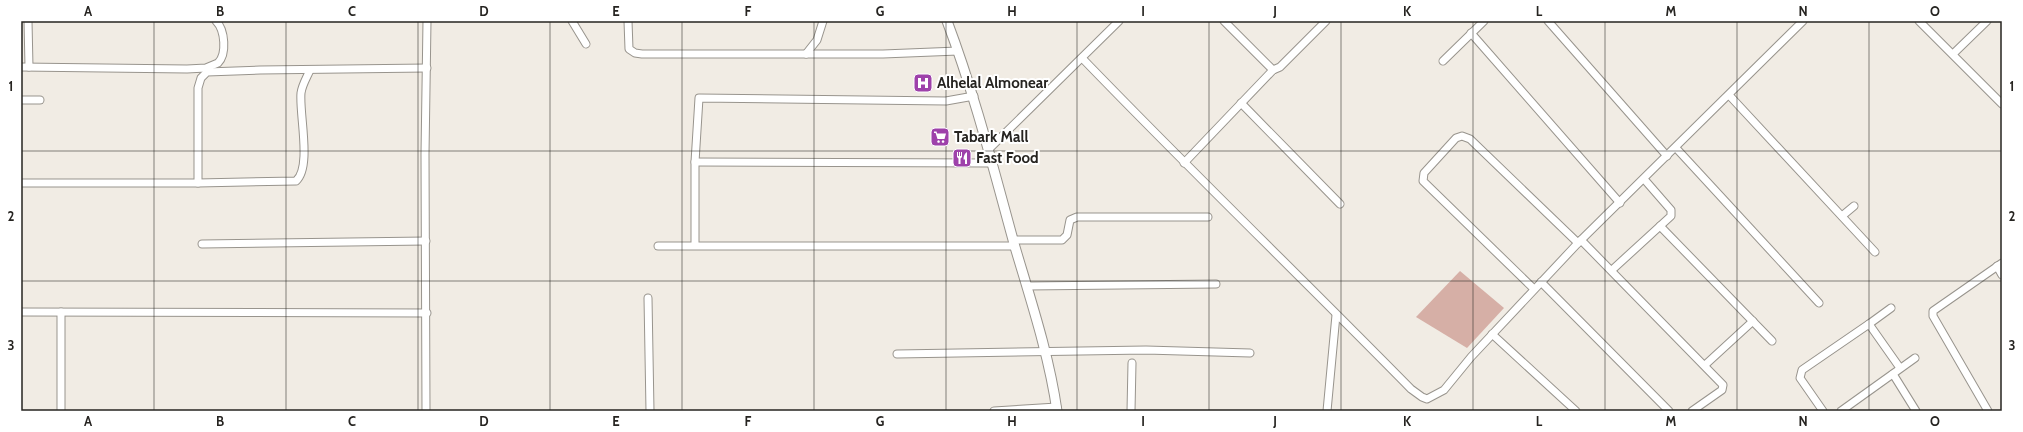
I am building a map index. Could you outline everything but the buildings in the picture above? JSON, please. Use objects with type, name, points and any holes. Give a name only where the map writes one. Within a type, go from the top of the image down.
[{"type":"main road","points":[[947,21],[974,96],[1045,352],[1057,409]]},
{"type":"street","points":[[28,21],[29,67]]},
{"type":"street","points":[[21,67],[206,68],[218,63],[221,58],[222,30],[216,21]]},
{"type":"street","points":[[426,411],[428,21]]},
{"type":"street","points":[[572,21],[586,44]]},
{"type":"street","points":[[628,21],[628,46],[629,50],[635,53],[883,54],[958,51]]},
{"type":"street","points":[[806,54],[817,40],[823,21]]},
{"type":"street","points":[[989,149],[1119,21]]},
{"type":"street","points":[[1224,21],[1273,70]]},
{"type":"street","points":[[1184,162],[1273,70],[1280,67],[1326,21]]},
{"type":"street","points":[[1443,61],[1484,21]]},
{"type":"street","points":[[1548,21],[1667,156]]},
{"type":"street","points":[[1082,58],[1336,315],[1411,389],[1427,399],[1444,390],[1492,334],[1534,289],[1803,21]]},
{"type":"street","points":[[1920,21],[2002,104]]},
{"type":"street","points":[[1953,54],[1987,21]]},
{"type":"street","points":[[1471,33],[1620,203]]},
{"type":"street","points":[[198,183],[198,88],[199,82],[204,74],[212,71],[427,68]]},
{"type":"street","points":[[21,183],[292,182],[298,179],[304,163],[301,95],[310,70]]},
{"type":"street","points":[[1729,95],[1875,252]]},
{"type":"street","points":[[695,245],[695,162],[700,98],[946,101],[974,96]]},
{"type":"street","points":[[21,100],[40,100]]},
{"type":"street","points":[[1241,103],[1340,204]]},
{"type":"street","points":[[1534,289],[1423,181],[1424,173],[1456,138],[1462,136],[1470,139],[1612,270],[1723,384],[1723,388],[1692,411]]},
{"type":"street","points":[[1676,148],[1820,303]]},
{"type":"street","points":[[695,162],[992,163]]},
{"type":"street","points":[[1612,270],[1671,216],[1671,211],[1644,179]]},
{"type":"street","points":[[1842,216],[1854,206]]},
{"type":"street","points":[[658,246],[1014,243],[1062,240],[1067,235],[1070,220],[1078,217],[1208,217]]},
{"type":"street","points":[[1660,226],[1772,341]]},
{"type":"street","points":[[202,244],[426,241]]},
{"type":"street","points":[[1988,411],[1933,316],[1933,311],[1999,265],[2002,275]]},
{"type":"street","points":[[1541,282],[1669,411]]},
{"type":"street","points":[[1026,286],[1216,284]]},
{"type":"street","points":[[648,298],[650,411]]},
{"type":"street","points":[[1823,411],[1800,378],[1800,373],[1802,370],[1891,308]]},
{"type":"street","points":[[21,312],[427,313]]},
{"type":"street","points":[[60,312],[61,411]]},
{"type":"street","points":[[1327,411],[1336,315]]},
{"type":"street","points":[[1705,365],[1753,321]]},
{"type":"street","points":[[1869,324],[1900,368]]},
{"type":"street","points":[[1492,334],[1576,411]]},
{"type":"street","points":[[897,354],[1146,350],[1250,353]]},
{"type":"street","points":[[1840,411],[1852,408],[1914,358]]},
{"type":"street","points":[[1131,411],[1132,363]]},
{"type":"street","points":[[1893,374],[1916,411]]},
{"type":"street","points":[[994,411],[1057,409]]},
{"type":"shaded area","points":[[1460,271],[1504,308],[1467,348],[1416,317]]},
{"type":"place","name":"Alhelal Almonear","points":[[923,83]]},
{"type":"place","name":"Tabark Mall","points":[[940,137]]},
{"type":"place","name":"Fast Food","points":[[962,158]]}]
